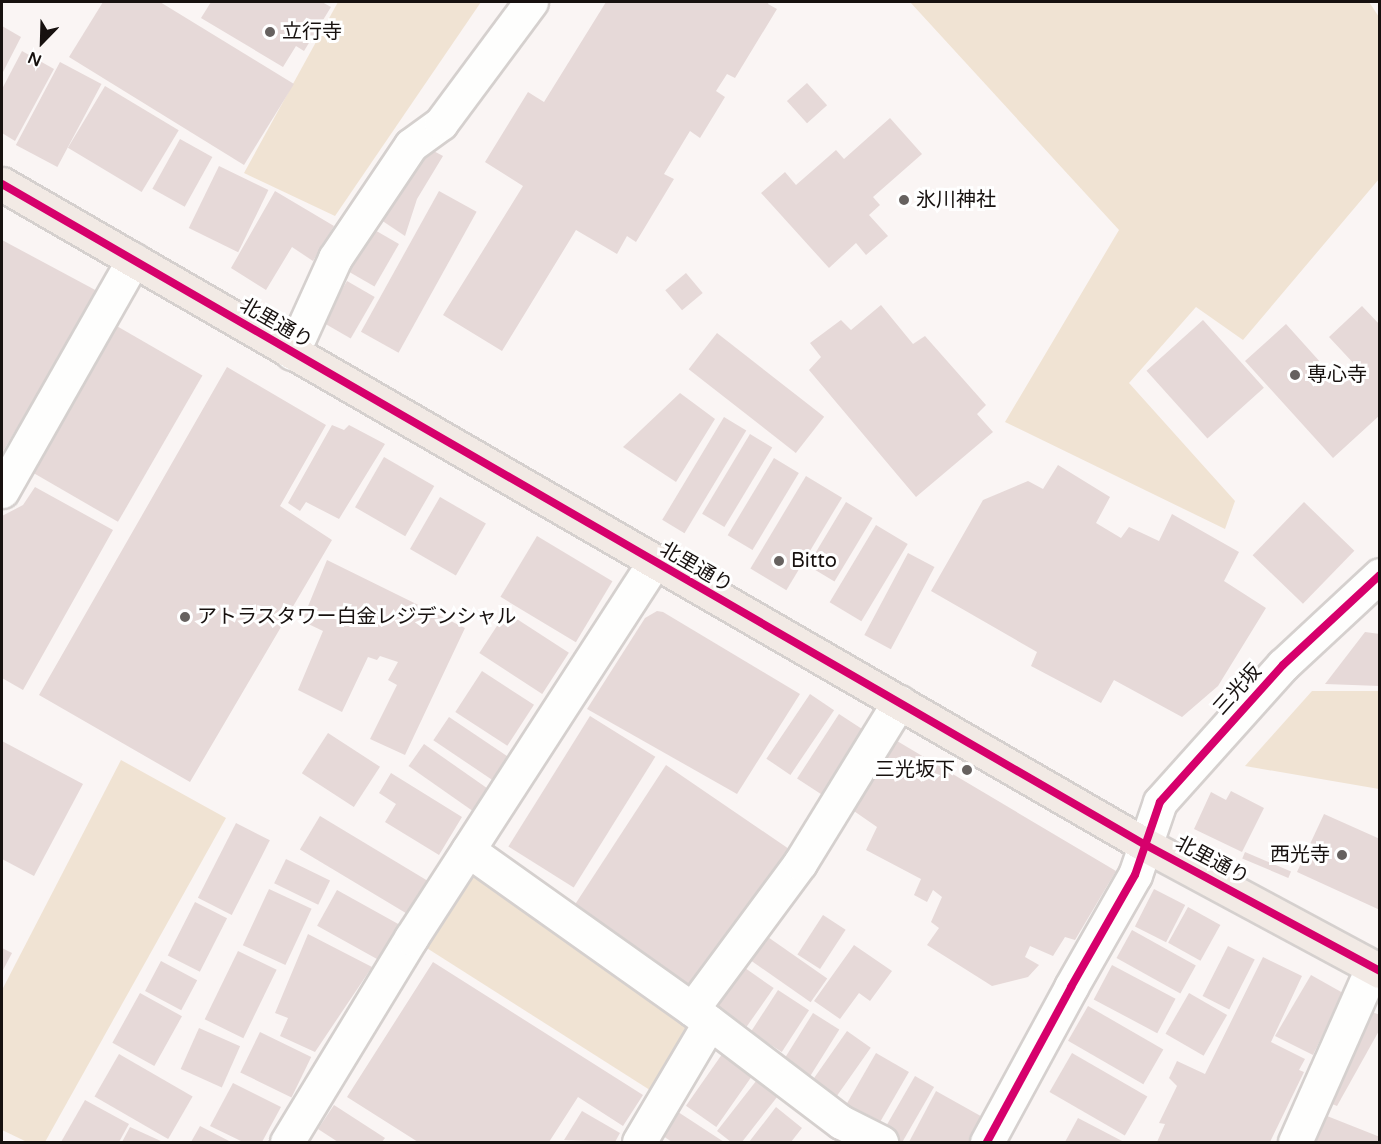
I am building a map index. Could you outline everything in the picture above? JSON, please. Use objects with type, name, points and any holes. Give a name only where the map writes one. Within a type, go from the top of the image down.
[{"type":"main road","name":"北里通り","points":[[2,184],[1144,844],[1376,969]]},
{"type":"street","points":[[292,353],[335,258],[404,155],[411,145],[441,123],[531,2]]},
{"type":"street","points":[[2,491],[133,260]]},
{"type":"street","points":[[288,1143],[411,938],[654,562]]},
{"type":"street","name":"三光坂","points":[[987,1143],[1071,987],[1135,875],[1160,802],[1283,665],[1377,582]]},
{"type":"street","points":[[639,1143],[701,1016],[800,863],[899,702]]},
{"type":"street","points":[[468,850],[701,1016],[841,1122],[881,1143]]},
{"type":"street","points":[[1295,1143],[1376,969]]},
{"type":"shaded area","points":[[338,2],[481,2],[335,216],[244,173]]},
{"type":"shaded area","points":[[910,2],[1369,2],[1379,17],[1379,179],[1243,340],[1196,307],[1129,383],[1235,501],[1225,529],[1005,422],[1119,230]]},
{"type":"shaded area","points":[[1312,691],[1379,691],[1379,789],[1245,766]]},
{"type":"shaded area","points":[[121,760],[226,818],[45,1142],[27,1142],[2,1130],[2,990]]},
{"type":"shaded area","points":[[468,850],[710,1022],[664,1099],[411,938]]},
{"type":"building","points":[[103,2],[160,2],[294,84],[244,165],[69,57]]},
{"type":"building","name":"立行寺","points":[[211,2],[322,2],[331,7],[304,51],[296,46],[283,67],[201,18]]},
{"type":"building","points":[[606,2],[769,2],[768,4],[777,9],[735,78],[727,74],[716,91],[725,97],[700,138],[690,131],[664,174],[674,179],[636,242],[627,236],[617,254],[576,230],[502,351],[443,315],[523,186],[485,162],[528,92],[544,102]]},
{"type":"building","points":[[2,26],[21,37],[2,74]]},
{"type":"building","points":[[22,51],[54,69],[15,141],[2,133],[2,89]]},
{"type":"building","points":[[60,62],[101,84],[57,167],[16,145]]},
{"type":"building","points":[[807,83],[827,105],[807,123],[787,101]]},
{"type":"building","points":[[105,86],[179,130],[142,192],[68,148]]},
{"type":"building","points":[[890,118],[922,154],[873,197],[880,205],[869,215],[888,236],[866,255],[856,243],[829,268],[761,193],[785,172],[796,185],[836,150],[844,159]]},
{"type":"building","points":[[180,139],[212,157],[185,207],[152,189]]},
{"type":"building","points":[[428,148],[443,156],[417,199],[405,236],[381,220]]},
{"type":"building","points":[[219,166],[268,190],[238,252],[189,228]]},
{"type":"building","points":[[275,191],[334,226],[313,261],[292,247],[266,290],[231,268]]},
{"type":"building","points":[[439,191],[477,212],[399,353],[361,332]]},
{"type":"building","points":[[373,229],[399,244],[374,286],[348,271]]},
{"type":"building","points":[[2,240],[99,292],[2,453]]},
{"type":"building","points":[[686,273],[703,293],[682,310],[665,290]]},
{"type":"building","points":[[347,281],[375,297],[351,339],[323,323]]},
{"type":"building","points":[[881,305],[913,344],[925,336],[986,405],[977,414],[993,432],[916,497],[809,370],[821,357],[810,343],[841,320],[851,330]]},
{"type":"building","name":"専心寺","points":[[1362,306],[1380,325],[1380,415],[1333,458],[1245,361],[1286,324],[1339,383],[1357,367],[1329,337]]},
{"type":"building","points":[[1203,320],[1264,388],[1207,438],[1147,371]]},
{"type":"building","points":[[115,325],[202,376],[118,522],[30,471]]},
{"type":"building","points":[[717,333],[824,417],[796,453],[689,369]]},
{"type":"building","name":"アトラスタワー白金レジデンシャル","points":[[227,367],[326,425],[280,506],[332,540],[190,782],[39,695]]},
{"type":"building","points":[[680,393],[715,419],[676,482],[623,447]]},
{"type":"building","points":[[724,417],[746,430],[684,533],[662,520]]},
{"type":"building","points":[[332,425],[344,430],[349,425],[385,444],[339,519],[306,502],[300,511],[288,503]]},
{"type":"building","points":[[750,434],[772,447],[724,527],[702,514]]},
{"type":"building","points":[[384,457],[434,486],[405,536],[355,507]]},
{"type":"building","points":[[774,458],[799,473],[753,550],[728,535]]},
{"type":"building","points":[[1058,465],[1110,497],[1096,523],[1121,538],[1129,527],[1159,541],[1172,514],[1239,552],[1224,581],[1266,608],[1218,686],[1182,717],[1114,680],[1101,703],[1031,666],[1037,652],[931,591],[983,500],[1028,481],[1043,489]]},
{"type":"building","points":[[806,476],[842,498],[786,590],[750,569]]},
{"type":"building","points":[[35,487],[113,530],[23,690],[2,678],[2,516],[23,505]]},
{"type":"building","points":[[440,497],[486,524],[456,575],[410,549]]},
{"type":"building","points":[[846,502],[873,518],[834,581],[808,565]]},
{"type":"building","points":[[1304,502],[1354,551],[1303,604],[1253,555]]},
{"type":"building","points":[[876,525],[908,544],[861,621],[830,602]]},
{"type":"building","points":[[537,536],[612,581],[576,642],[500,597]]},
{"type":"building","points":[[908,553],[934,567],[891,649],[864,635]]},
{"type":"building","points":[[327,560],[465,628],[405,755],[370,739],[397,685],[388,680],[398,662],[380,656],[377,660],[368,657],[342,712],[298,690],[323,631],[302,621]]},
{"type":"building","points":[[657,611],[663,612],[800,694],[737,794],[587,709],[645,618]]},
{"type":"building","points":[[506,612],[569,653],[542,694],[479,653]]},
{"type":"building","points":[[1365,632],[1380,634],[1380,686],[1325,684]]},
{"type":"building","points":[[482,671],[534,705],[507,746],[455,712]]},
{"type":"building","points":[[810,694],[834,710],[790,775],[766,759]]},
{"type":"building","points":[[839,714],[871,735],[829,799],[797,779]]},
{"type":"building","points":[[590,716],[655,757],[574,887],[508,847]]},
{"type":"building","points":[[449,717],[510,758],[494,781],[433,740]]},
{"type":"building","points":[[328,733],[380,767],[354,807],[302,773]]},
{"type":"building","points":[[892,738],[1116,871],[1075,940],[1065,937],[1053,956],[1030,946],[1025,957],[1039,965],[1028,977],[992,986],[927,945],[939,928],[931,922],[942,897],[933,890],[927,902],[914,895],[921,879],[866,850],[877,827],[851,809]]},
{"type":"building","points":[[2,741],[83,784],[34,876],[2,859]]},
{"type":"building","points":[[424,744],[488,789],[472,811],[409,766]]},
{"type":"building","points":[[666,765],[789,849],[694,983],[682,986],[574,906]]},
{"type":"building","points":[[391,773],[462,817],[439,855],[385,822],[396,804],[379,793]]},
{"type":"building","points":[[1231,791],[1264,808],[1242,852],[1194,829],[1211,792],[1226,800]]},
{"type":"building","name":"西光寺","points":[[1324,814],[1380,839],[1380,910],[1297,872]]},
{"type":"building","points":[[320,816],[427,880],[407,914],[300,849]]},
{"type":"building","points":[[236,823],[270,840],[232,915],[198,898]]},
{"type":"building","points":[[1245,852],[1291,872],[1288,878],[1242,858]]},
{"type":"building","points":[[286,859],[330,880],[318,905],[274,883]]},
{"type":"building","points":[[269,889],[312,909],[285,965],[243,945]]},
{"type":"building","points":[[1154,889],[1185,905],[1166,942],[1135,926]]},
{"type":"building","points":[[337,890],[398,924],[378,960],[317,926]]},
{"type":"building","points":[[195,902],[227,918],[200,972],[168,955]]},
{"type":"building","points":[[1188,907],[1220,925],[1200,961],[1168,943]]},
{"type":"building","points":[[823,915],[846,930],[820,969],[797,954]]},
{"type":"building","points":[[1132,930],[1196,965],[1180,993],[1116,958]]},
{"type":"building","points":[[308,934],[372,967],[315,1052],[280,1036],[288,1018],[275,1013]]},
{"type":"building","points":[[765,935],[827,979],[811,1002],[748,959]]},
{"type":"building","points":[[854,945],[892,971],[870,1001],[859,993],[840,1019],[814,1001]]},
{"type":"building","points":[[1228,946],[1255,960],[1229,1010],[1203,996]]},
{"type":"building","points":[[2,948],[12,953],[2,972]]},
{"type":"building","points":[[238,951],[277,970],[243,1038],[205,1019]]},
{"type":"building","points":[[1263,957],[1302,976],[1271,1042],[1305,1059],[1299,1070],[1304,1072],[1270,1142],[1157,1142],[1165,1124],[1159,1123],[1177,1086],[1169,1078],[1177,1061],[1205,1074]]},
{"type":"building","points":[[161,961],[197,980],[181,1010],[145,991]]},
{"type":"building","points":[[433,962],[643,1095],[623,1126],[578,1097],[549,1142],[418,1142],[347,1097]]},
{"type":"building","points":[[1112,965],[1176,999],[1157,1033],[1094,999]]},
{"type":"building","points":[[745,968],[774,988],[747,1027],[718,1007]]},
{"type":"building","points":[[1311,975],[1343,993],[1313,1055],[1275,1036]]},
{"type":"building","points":[[778,990],[809,1010],[782,1052],[751,1032]]},
{"type":"building","points":[[140,993],[182,1016],[154,1066],[112,1043]]},
{"type":"building","points":[[1189,993],[1227,1015],[1204,1056],[1166,1034]]},
{"type":"building","points":[[1088,1006],[1163,1050],[1143,1084],[1068,1041]]},
{"type":"building","points":[[1362,1008],[1380,1015],[1380,1029],[1337,1106],[1325,1101]]},
{"type":"building","points":[[813,1013],[839,1029],[810,1077],[783,1060]]},
{"type":"building","points":[[199,1028],[240,1046],[222,1087],[181,1069]]},
{"type":"building","points":[[847,1031],[871,1048],[836,1098],[812,1081]]},
{"type":"building","points":[[260,1032],[311,1057],[292,1097],[240,1072]]},
{"type":"building","points":[[725,1050],[755,1071],[716,1127],[686,1106]]},
{"type":"building","points":[[876,1053],[909,1072],[878,1126],[845,1107]]},
{"type":"building","points":[[1072,1053],[1147,1096],[1125,1135],[1050,1092]]},
{"type":"building","points":[[119,1054],[193,1096],[168,1139],[94,1096]]},
{"type":"building","points":[[760,1076],[781,1092],[742,1142],[731,1142],[717,1131]]},
{"type":"building","points":[[915,1076],[934,1087],[902,1142],[883,1131]]},
{"type":"building","points":[[233,1083],[281,1107],[262,1142],[243,1142],[210,1126]]},
{"type":"building","points":[[936,1091],[986,1119],[974,1142],[909,1142]]},
{"type":"building","points":[[85,1100],[129,1124],[119,1142],[61,1142]]},
{"type":"building","points":[[334,1105],[385,1138],[382,1142],[338,1142],[318,1129]]},
{"type":"building","points":[[776,1107],[802,1128],[791,1142],[749,1142]]},
{"type":"building","points":[[675,1110],[724,1142],[672,1142],[660,1134]]},
{"type":"building","points":[[582,1111],[620,1133],[615,1142],[564,1140]]},
{"type":"building","points":[[1322,1114],[1380,1137],[1380,1142],[1310,1142]]},
{"type":"building","points":[[1078,1118],[1124,1142],[1065,1142]]},
{"type":"building","points":[[200,1126],[231,1142],[191,1142]]},
{"type":"building","points":[[130,1127],[163,1142],[122,1142]]},
{"type":"cycle path","points":[[2,184],[1144,844],[1380,971]]},
{"type":"cycle path","points":[[987,1142],[1135,875],[1160,802],[1283,665],[1380,575]]},
{"type":"place","name":"立行寺","points":[[270,32]]},
{"type":"place","name":"氷川神社","points":[[904,200]]},
{"type":"place","name":"専心寺","points":[[1295,375]]},
{"type":"place","name":"Bitto","points":[[779,561]]},
{"type":"place","name":"アトラスタワー白金レジデンシャル","points":[[185,617]]},
{"type":"place","name":"三光坂下","points":[[967,770]]},
{"type":"place","name":"西光寺","points":[[1342,855]]}]
